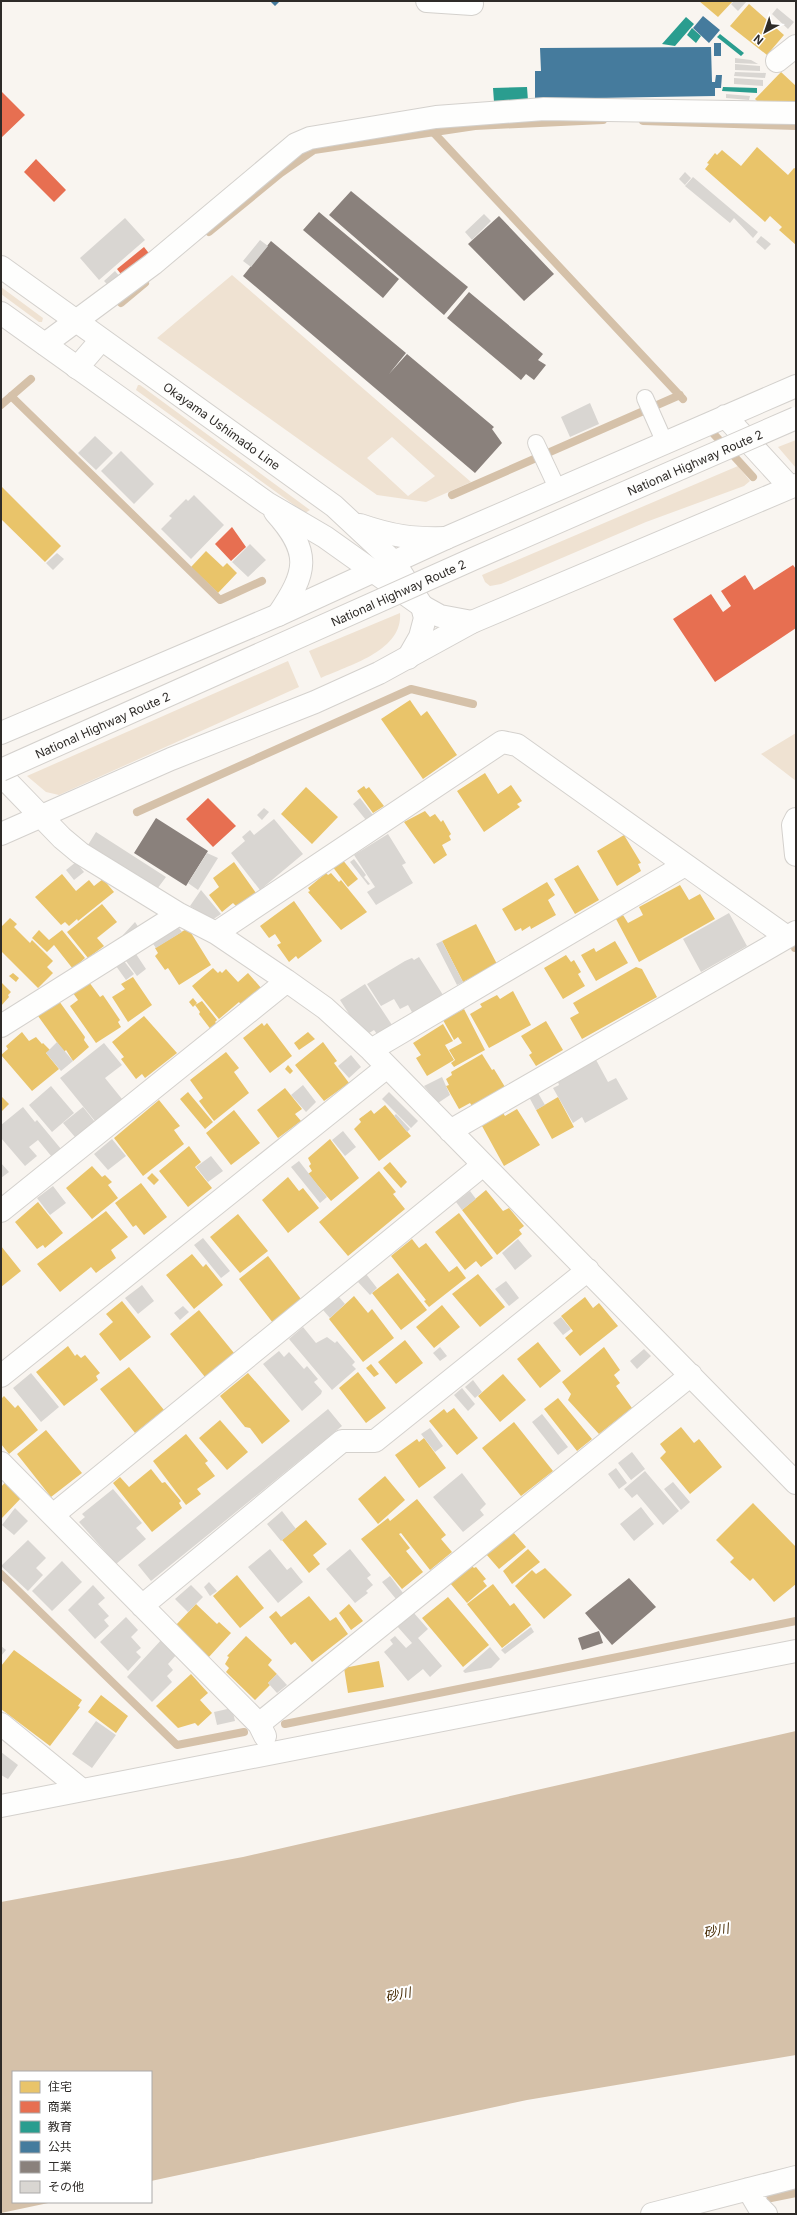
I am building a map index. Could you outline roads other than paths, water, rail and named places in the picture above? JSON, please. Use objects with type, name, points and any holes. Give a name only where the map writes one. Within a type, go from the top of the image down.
[{"type":"main road","points":[[427,1],[472,4]]},
{"type":"main road","points":[[777,61],[796,46]]},
{"type":"main road","points":[[45,344],[153,264],[296,144],[310,138],[436,117],[544,109],[796,113]]},
{"type":"main road","name":"Okayama Ushimado Line","points":[[1,267],[334,506],[355,523],[394,562],[422,606],[425,618],[420,637],[408,658]]},
{"type":"main road","name":"Okayama Ushimado Line","points":[[1,312],[267,503],[324,537],[371,572],[422,606],[440,616],[472,622]]},
{"type":"main road","points":[[77,368],[101,340]]},
{"type":"main road","points":[[1,733],[278,615],[446,538],[796,386]]},
{"type":"main road","points":[[1,834],[42,817],[171,758],[315,702],[408,658],[472,622],[793,486],[725,416]]},
{"type":"main road","name":"National Highway Route 2","points":[[1,770],[473,559],[796,418]]},
{"type":"main road","points":[[267,503],[287,525],[300,548],[300,577],[295,590],[278,615]]},
{"type":"main road","points":[[355,523],[402,537],[415,539],[446,538]]},
{"type":"main road","points":[[216,934],[502,742],[517,745],[685,865],[791,935],[450,1131]]},
{"type":"main road","points":[[1,775],[62,838],[80,853],[179,914],[216,934],[287,981],[324,1008],[371,1050],[796,1483]]},
{"type":"main road","points":[[796,819],[793,825],[796,855]]},
{"type":"main road","points":[[371,1050],[685,865]]},
{"type":"main road","points":[[1,1026],[179,914]]},
{"type":"main road","points":[[1,1211],[287,981]]},
{"type":"main road","points":[[1,1376],[387,1067]]},
{"type":"main road","points":[[52,1515],[483,1165]]},
{"type":"main road","points":[[142,1606],[342,1441],[375,1441],[588,1270]]},
{"type":"main road","points":[[259,1724],[691,1375]]},
{"type":"main road","points":[[1,1463],[259,1724],[272,1752]]},
{"type":"main road","points":[[1,1806],[796,1651]]},
{"type":"main road","points":[[1,1724],[82,1790]]},
{"type":"main road","points":[[652,2214],[719,2204],[748,2188],[796,2177]]},
{"type":"main road","points":[[748,2188],[766,2214]]},
{"type":"lane","points":[[648,405],[665,443]]},
{"type":"lane","points":[[540,451],[558,490]]},
{"type":"water","name":"砂川","points":[[796,1731],[796,2055],[527,2100],[152,2181],[152,2071],[12,2071],[12,2203],[48,2203],[1,2213],[1,1902],[243,1857]]},
{"type":"waterway","points":[[209,232],[281,173],[314,150],[475,126],[603,120]]},
{"type":"waterway","points":[[643,121],[796,126]]},
{"type":"waterway","points":[[433,132],[683,399]]},
{"type":"waterway","points":[[121,303],[145,283]]},
{"type":"waterway","points":[[1,405],[31,379]]},
{"type":"waterway","points":[[452,495],[680,395]]},
{"type":"waterway","points":[[11,396],[220,600],[262,581]]},
{"type":"waterway","points":[[711,431],[753,477]]},
{"type":"waterway","points":[[137,812],[411,689],[473,704]]},
{"type":"waterway","points":[[1,1574],[177,1745],[244,1732]]},
{"type":"waterway","points":[[285,1724],[796,1621]]},
{"type":"waterway","points":[[771,2198],[796,2193]]}]
